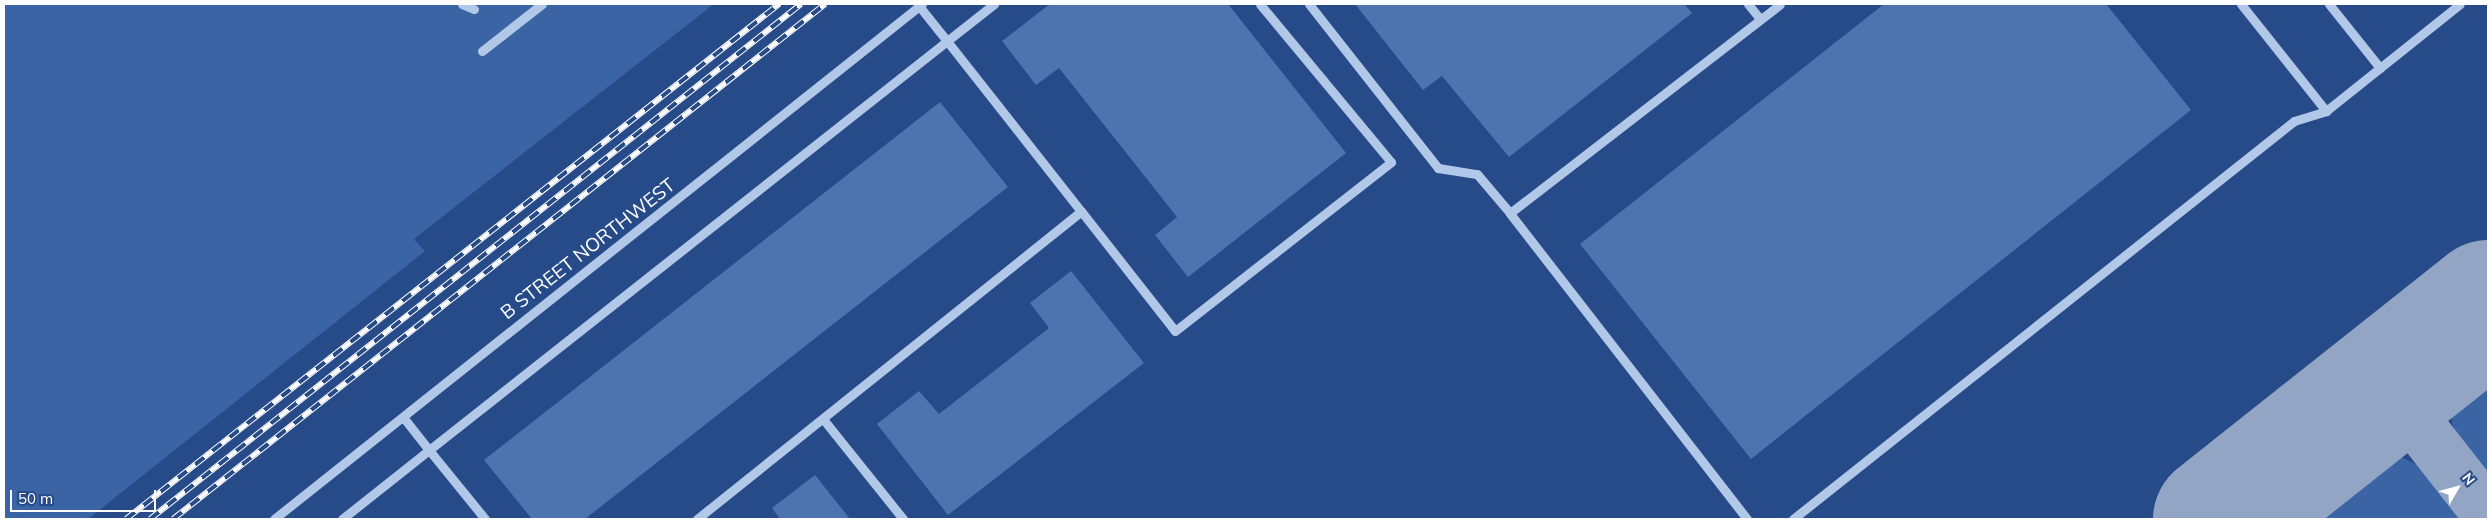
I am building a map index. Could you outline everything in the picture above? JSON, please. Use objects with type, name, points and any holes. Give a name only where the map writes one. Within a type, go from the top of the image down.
[{"type":"street","points":[[462,4],[474,9]]},
{"type":"street","points":[[482,52],[542,4]]},
{"type":"street","points":[[342,519],[994,4]]},
{"type":"street","points":[[921,5],[947,41],[1175,331],[1391,162],[1260,4]]},
{"type":"street","points":[[1309,4],[1438,168],[1477,174],[1510,213],[1747,519]]},
{"type":"street","points":[[1748,4],[1760,19]]},
{"type":"street","points":[[1510,213],[1780,4]]},
{"type":"street","points":[[2241,4],[2326,111]]},
{"type":"street","points":[[2329,4],[2380,68]]},
{"type":"street","points":[[1793,519],[2294,121],[2326,111],[2460,4]]},
{"type":"street","name":"B STREET NORTHWEST","points":[[274,519],[921,5]]},
{"type":"street","points":[[698,519],[1081,211]]},
{"type":"street","points":[[403,417],[485,519]]},
{"type":"street","points":[[822,419],[903,519]]},
{"type":"shaded area","points":[[4,4],[714,4],[414,239],[425,251],[88,519],[4,519]]},
{"type":"shaded area","points":[[2488,356],[2488,481],[2478,475],[2462,450],[2452,423],[2453,394],[2465,376]]},
{"type":"shaded area","points":[[2391,452],[2423,468],[2446,489],[2467,519],[2282,519],[2350,467]]},
{"type":"building","points":[[1050,4],[1228,4],[1346,153],[1188,277],[1155,235],[1177,217],[1059,68],[1036,85],[1002,41]]},
{"type":"building","points":[[1355,4],[1684,4],[1692,13],[1509,157],[1442,76],[1423,90]]},
{"type":"building","points":[[1884,4],[2106,4],[2191,110],[1751,459],[1580,244]]},
{"type":"building","points":[[940,102],[1008,187],[585,519],[532,519],[484,460]]},
{"type":"building","points":[[1071,271],[1144,363],[948,515],[877,424],[919,391],[939,414],[1049,328],[1030,303]]},
{"type":"building","points":[[815,475],[850,519],[780,519],[772,508]]},
{"type":"taxiway","points":[[2387,385],[2488,514]]},
{"type":"runway","points":[[2218,519],[2488,305]]},
{"type":"railway","points":[[126,519],[779,4]]},
{"type":"railway","points":[[150,519],[801,4]]},
{"type":"railway","points":[[173,519],[825,4]]}]
